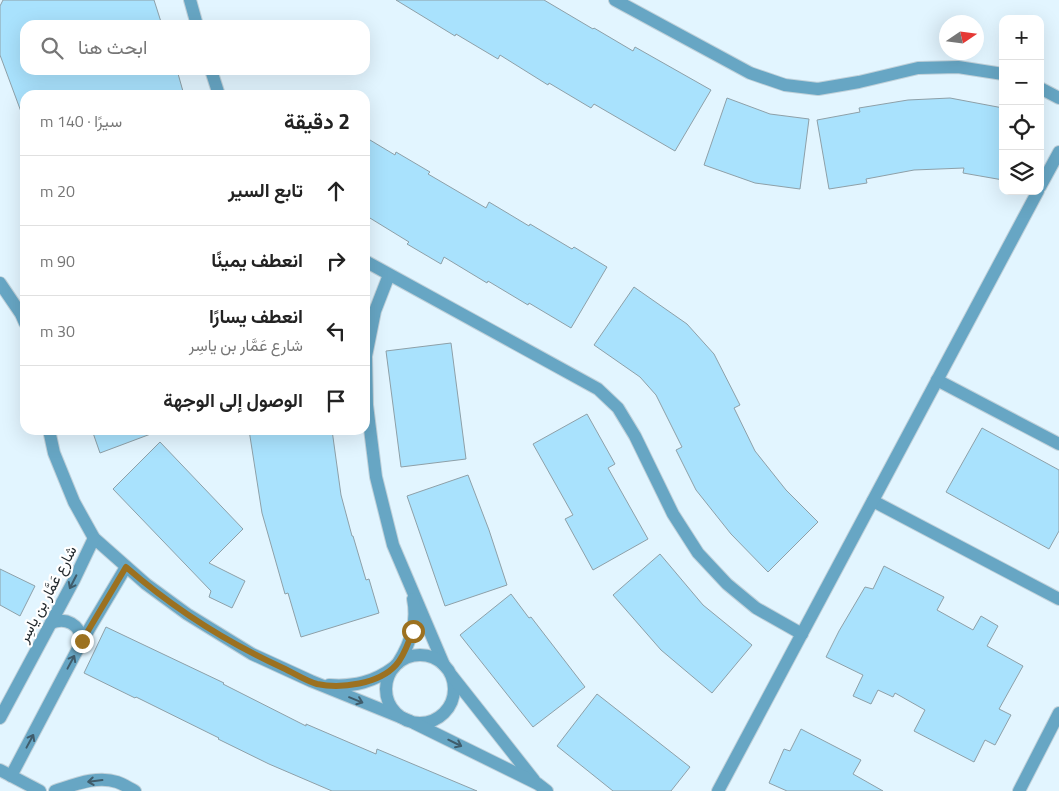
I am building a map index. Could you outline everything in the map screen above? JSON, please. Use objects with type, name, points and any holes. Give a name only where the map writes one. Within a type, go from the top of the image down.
[{"type":"street","points":[[190,0],[196,20]]},
{"type":"street","points":[[615,0],[750,73],[785,85],[818,89],[859,82],[918,68],[958,67],[999,73]]},
{"type":"street","points":[[213,75],[217,90]]},
{"type":"street","points":[[1044,90],[1059,98]]},
{"type":"street","points":[[1044,180],[1059,152]]},
{"type":"street","points":[[718,791],[1036,195]]},
{"type":"street","points":[[370,264],[598,389],[618,408],[635,436],[673,514],[698,553],[727,584],[756,608],[802,634]]},
{"type":"street","points":[[370,336],[375,311],[389,275]]},
{"type":"street","points":[[0,283],[20,313]]},
{"type":"street","points":[[937,380],[1059,444]]},
{"type":"street","points":[[50,435],[54,453],[71,494],[94,538],[146,584],[187,614],[252,654],[314,683],[411,722],[432,720],[441,715],[449,706],[453,696],[453,685],[392,545],[376,477],[370,429]]},
{"type":"street","points":[[873,501],[1059,599]]},
{"type":"street","name":"شارع عَمَّار بن ياسِر","points":[[0,718],[74,580],[94,538]]},
{"type":"street","points":[[40,791],[6,773],[126,567]]},
{"type":"street","points":[[409,582],[414,607],[413,631],[404,653],[388,676],[386,687],[392,708],[400,716],[411,722],[542,787]]},
{"type":"street","points":[[51,623],[58,620],[72,623],[81,634],[82,641]]},
{"type":"street","points":[[314,683],[344,686],[368,682],[388,672],[406,658],[415,655],[426,655],[435,659],[447,670],[542,787]]},
{"type":"street","points":[[1019,791],[1059,713]]},
{"type":"street","points":[[55,791],[95,780],[106,780],[118,782],[135,791]]},
{"type":"building","points":[[3,0],[154,0],[160,20],[20,20],[20,75],[178,75],[183,90],[20,90],[20,109],[0,55],[0,6]]},
{"type":"building","points":[[396,0],[544,0],[633,51],[635,47],[711,90],[675,151],[594,104],[591,108],[549,83],[548,85],[500,55],[498,59],[456,34],[455,36]]},
{"type":"building","points":[[727,98],[770,114],[809,119],[800,189],[755,183],[704,165]]},
{"type":"building","points":[[950,98],[999,107],[999,179],[963,173],[964,168],[914,170],[866,179],[867,183],[829,189],[817,120],[860,112],[859,108],[908,100]]},
{"type":"building","points":[[370,140],[395,155],[396,152],[430,172],[428,174],[486,208],[489,202],[529,226],[530,224],[572,249],[574,247],[607,267],[571,328],[488,281],[487,283],[444,257],[441,264],[407,244],[409,242],[370,218]]},
{"type":"building","points":[[634,287],[687,324],[714,354],[740,405],[734,408],[755,451],[786,490],[818,522],[768,572],[731,534],[696,490],[676,450],[682,447],[656,395],[640,377],[594,345]]},
{"type":"building","points":[[451,343],[466,459],[401,467],[386,351]]},
{"type":"building","points":[[587,414],[615,464],[608,468],[648,539],[593,570],[565,519],[573,515],[533,444]]},
{"type":"building","points":[[982,428],[1059,470],[1059,531],[1049,549],[946,492]]},
{"type":"building","points":[[94,435],[148,435],[100,453]]},
{"type":"building","points":[[250,435],[333,435],[341,495],[366,580],[369,579],[379,613],[301,637],[288,593],[285,594],[262,513]]},
{"type":"building","points":[[160,442],[243,529],[209,563],[245,581],[232,608],[209,597],[211,591],[113,489]]},
{"type":"building","points":[[468,475],[507,585],[445,606],[407,496]]},
{"type":"building","points":[[660,554],[703,605],[752,645],[712,693],[661,650],[613,595]]},
{"type":"building","points":[[884,566],[944,597],[937,610],[973,630],[981,616],[998,626],[987,646],[1023,666],[999,709],[1011,715],[995,745],[985,740],[974,762],[914,731],[925,710],[895,693],[893,697],[878,690],[871,704],[853,696],[863,675],[826,657],[865,587],[873,589]]},
{"type":"building","points":[[0,569],[35,586],[20,616],[0,605]]},
{"type":"building","points":[[511,594],[585,687],[533,727],[460,635]]},
{"type":"building","points":[[106,627],[224,683],[306,726],[306,724],[376,754],[377,749],[477,791],[332,791],[269,764],[84,673]]},
{"type":"building","points":[[597,694],[690,767],[671,791],[613,791],[557,746]]},
{"type":"building","points":[[801,729],[861,760],[853,774],[883,791],[787,791],[769,783],[784,749],[790,751]]},
{"type":"route","points":[[82,641],[126,567],[187,614],[218,634],[252,654],[318,684],[344,686],[368,682],[388,672],[397,664],[404,653],[413,631]]}]
